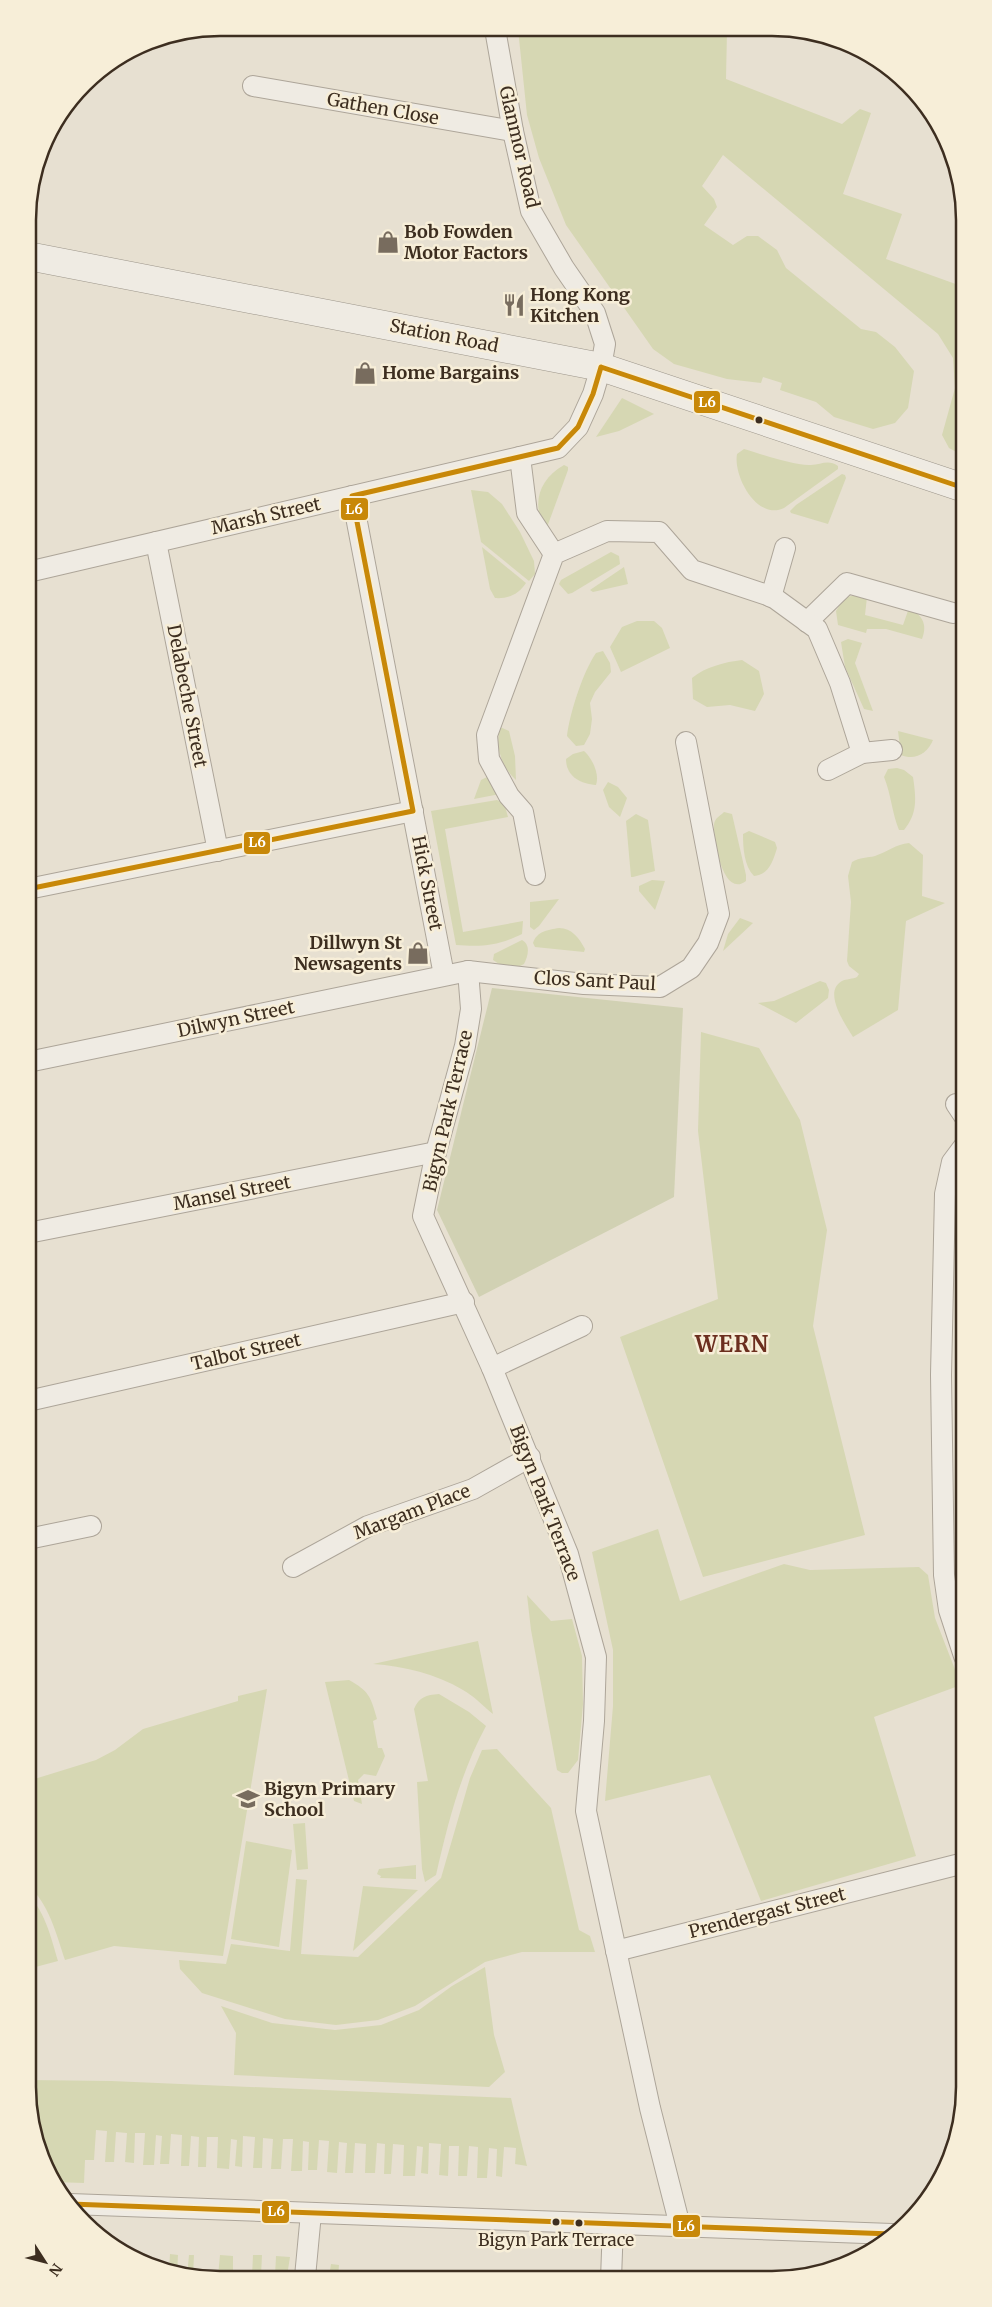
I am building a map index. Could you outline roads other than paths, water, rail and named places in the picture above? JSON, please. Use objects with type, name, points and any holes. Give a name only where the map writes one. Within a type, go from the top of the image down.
[{"type":"main road","name":"Station Road","points":[[36,258],[601,367],[956,485]]},
{"type":"street","name":"Glanmor Road","points":[[496,36],[513,131],[531,211],[564,268],[595,313],[605,344],[601,367]]},
{"type":"street","name":"Gathen Close","points":[[253,86],[513,131]]},
{"type":"street","name":"Marsh Street","points":[[36,570],[558,448],[578,427],[593,394],[601,367]]},
{"type":"street","points":[[520,457],[527,513],[554,554]]},
{"type":"street","name":"Hick Street","points":[[352,496],[444,976]]},
{"type":"street","points":[[535,876],[523,812],[509,796],[489,759],[487,735],[554,554],[607,532],[659,532],[692,570],[771,597],[817,629],[840,683],[862,753]]},
{"type":"street","name":"Delabeche Street","points":[[156,542],[218,851]]},
{"type":"street","points":[[771,597],[785,548]]},
{"type":"street","points":[[807,622],[847,582],[953,613]]},
{"type":"street","name":"Clos Sant Paul","points":[[444,976],[468,971],[584,984],[660,987],[691,968],[708,943],[719,914],[686,742]]},
{"type":"street","points":[[828,770],[862,753],[892,750]]},
{"type":"street","points":[[36,887],[413,811]]},
{"type":"street","name":"Bigyn Park Terrace","points":[[468,971],[471,1009],[465,1046],[436,1152],[423,1216],[450,1278],[464,1302],[568,1554],[596,1657],[594,1721],[586,1810],[650,2108],[680,2226]]},
{"type":"street","name":"Dilwyn Street","points":[[36,1060],[444,976]]},
{"type":"street","name":"Mansel Street","points":[[36,1231],[436,1152]]},
{"type":"street","points":[[956,1157],[952,1162],[945,1194],[941,1365],[944,1575],[949,1610],[956,1631]]},
{"type":"street","name":"Talbot Street","points":[[36,1399],[464,1302]]},
{"type":"street","points":[[492,1368],[582,1326]]},
{"type":"street","name":"Margam Place","points":[[293,1567],[368,1526],[472,1489],[530,1458]]},
{"type":"street","points":[[36,1537],[91,1526]]},
{"type":"street","name":"Prendergast Street","points":[[616,1951],[956,1865]]},
{"type":"street","points":[[79,2204],[883,2234]]},
{"type":"street","points":[[306,2271],[311,2213]]},
{"type":"street","points":[[610,2271],[613,2224]]},
{"type":"place","name":"Bob Fowden Motor Factors","points":[[388,242]]},
{"type":"place","name":"Hong Kong Kitchen","points":[[514,305]]},
{"type":"place","name":"Home Bargains","points":[[365,373]]},
{"type":"place","name":"Dillwyn St Newsagents","points":[[418,953]]},
{"type":"place","name":"Bigyn Primary School","points":[[248,1799]]},
{"type":"place","name":"Bigyn Park Terrace","points":[[556,2222]]},
{"type":"district","name":"WERN","points":[[732,1344]]}]
